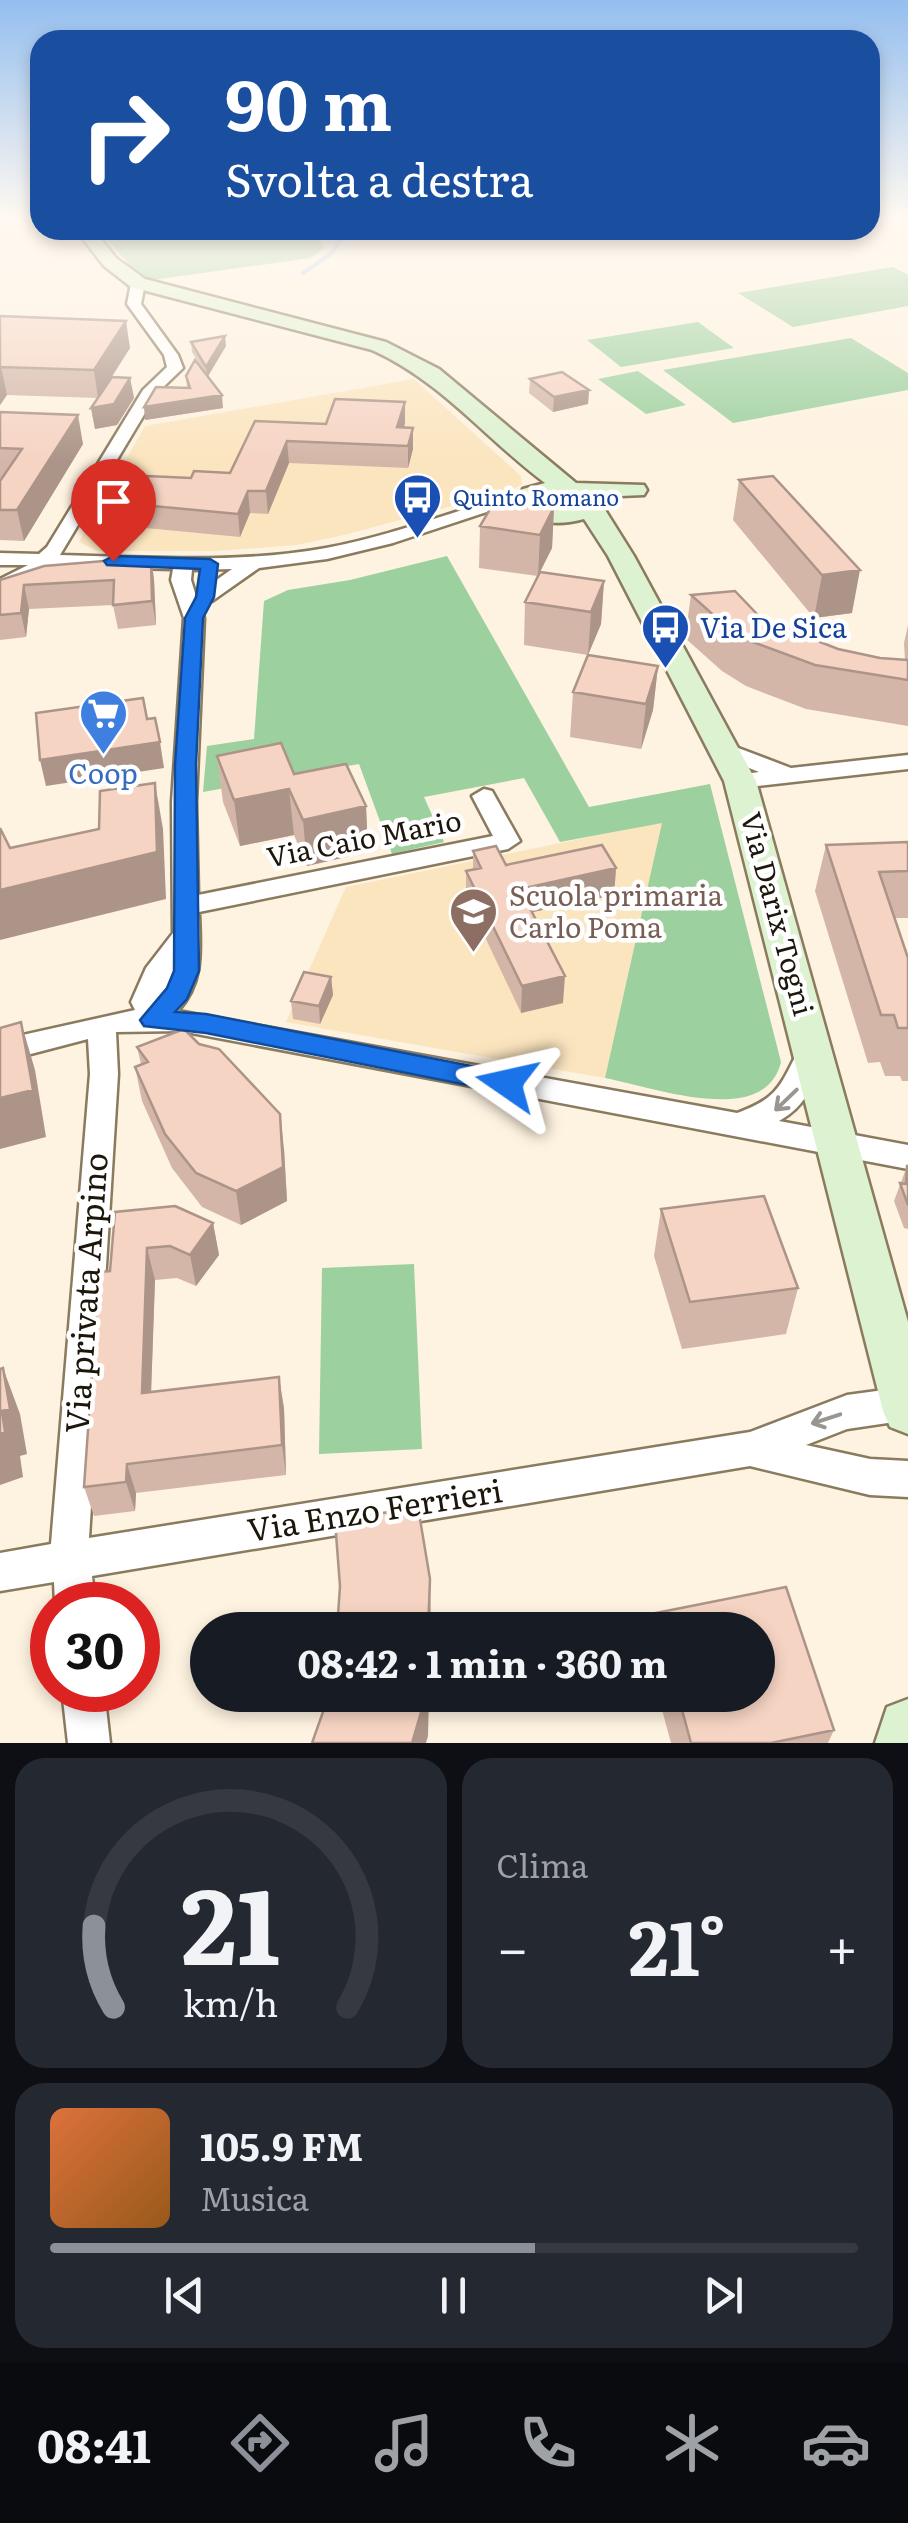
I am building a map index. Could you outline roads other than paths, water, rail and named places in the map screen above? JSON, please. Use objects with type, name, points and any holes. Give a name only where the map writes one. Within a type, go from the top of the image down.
[{"type":"street","points":[[0,585],[29,575],[63,539],[151,390],[175,368],[175,360],[147,299]]},
{"type":"street","points":[[178,299],[398,352],[432,373],[538,492],[578,501]]},
{"type":"street","points":[[0,559],[255,562],[318,554],[538,492],[578,501],[628,491]]},
{"type":"street","name":"Via Darix Togni","points":[[578,501],[611,539],[740,781],[907,1408]]},
{"type":"street","points":[[205,597],[255,562]]},
{"type":"street","points":[[153,1020],[178,992],[187,971],[184,802],[194,618],[181,580],[184,563]]},
{"type":"street","points":[[194,618],[205,597],[210,564]]},
{"type":"street","points":[[725,750],[793,777]]},
{"type":"street","points":[[740,781],[908,762]]},
{"type":"street","points":[[751,816],[793,777]]},
{"type":"street","name":"Via Caio Mario","points":[[184,906],[508,840],[484,796]]},
{"type":"street","points":[[0,1051],[101,1025],[153,1020],[206,1024],[908,1158]]},
{"type":"street","name":"Via privata Arpino","points":[[72,1582],[69,1524],[104,1070],[101,1025]]},
{"type":"street","name":"Via Darix Togni","points":[[733,1127],[770,1114],[794,1098],[813,1047]]},
{"type":"street","name":"Via Enzo Ferrieri","points":[[0,1572],[750,1449],[847,1412],[907,1408]]},
{"type":"street","name":"Via Enzo Ferrieri","points":[[750,1449],[870,1477],[908,1479]]},
{"type":"street","points":[[86,1712],[88,1743]]},
{"type":"street","points":[[905,1743],[908,1728]]},
{"type":"place","name":"Quinto Romano","points":[[418,540]]},
{"type":"place","name":"Via De Sica","points":[[665,670]]},
{"type":"place","name":"Coop","points":[[103,756]]},
{"type":"place","name":"Scuola primaria Carlo Poma","points":[[474,954]]}]
